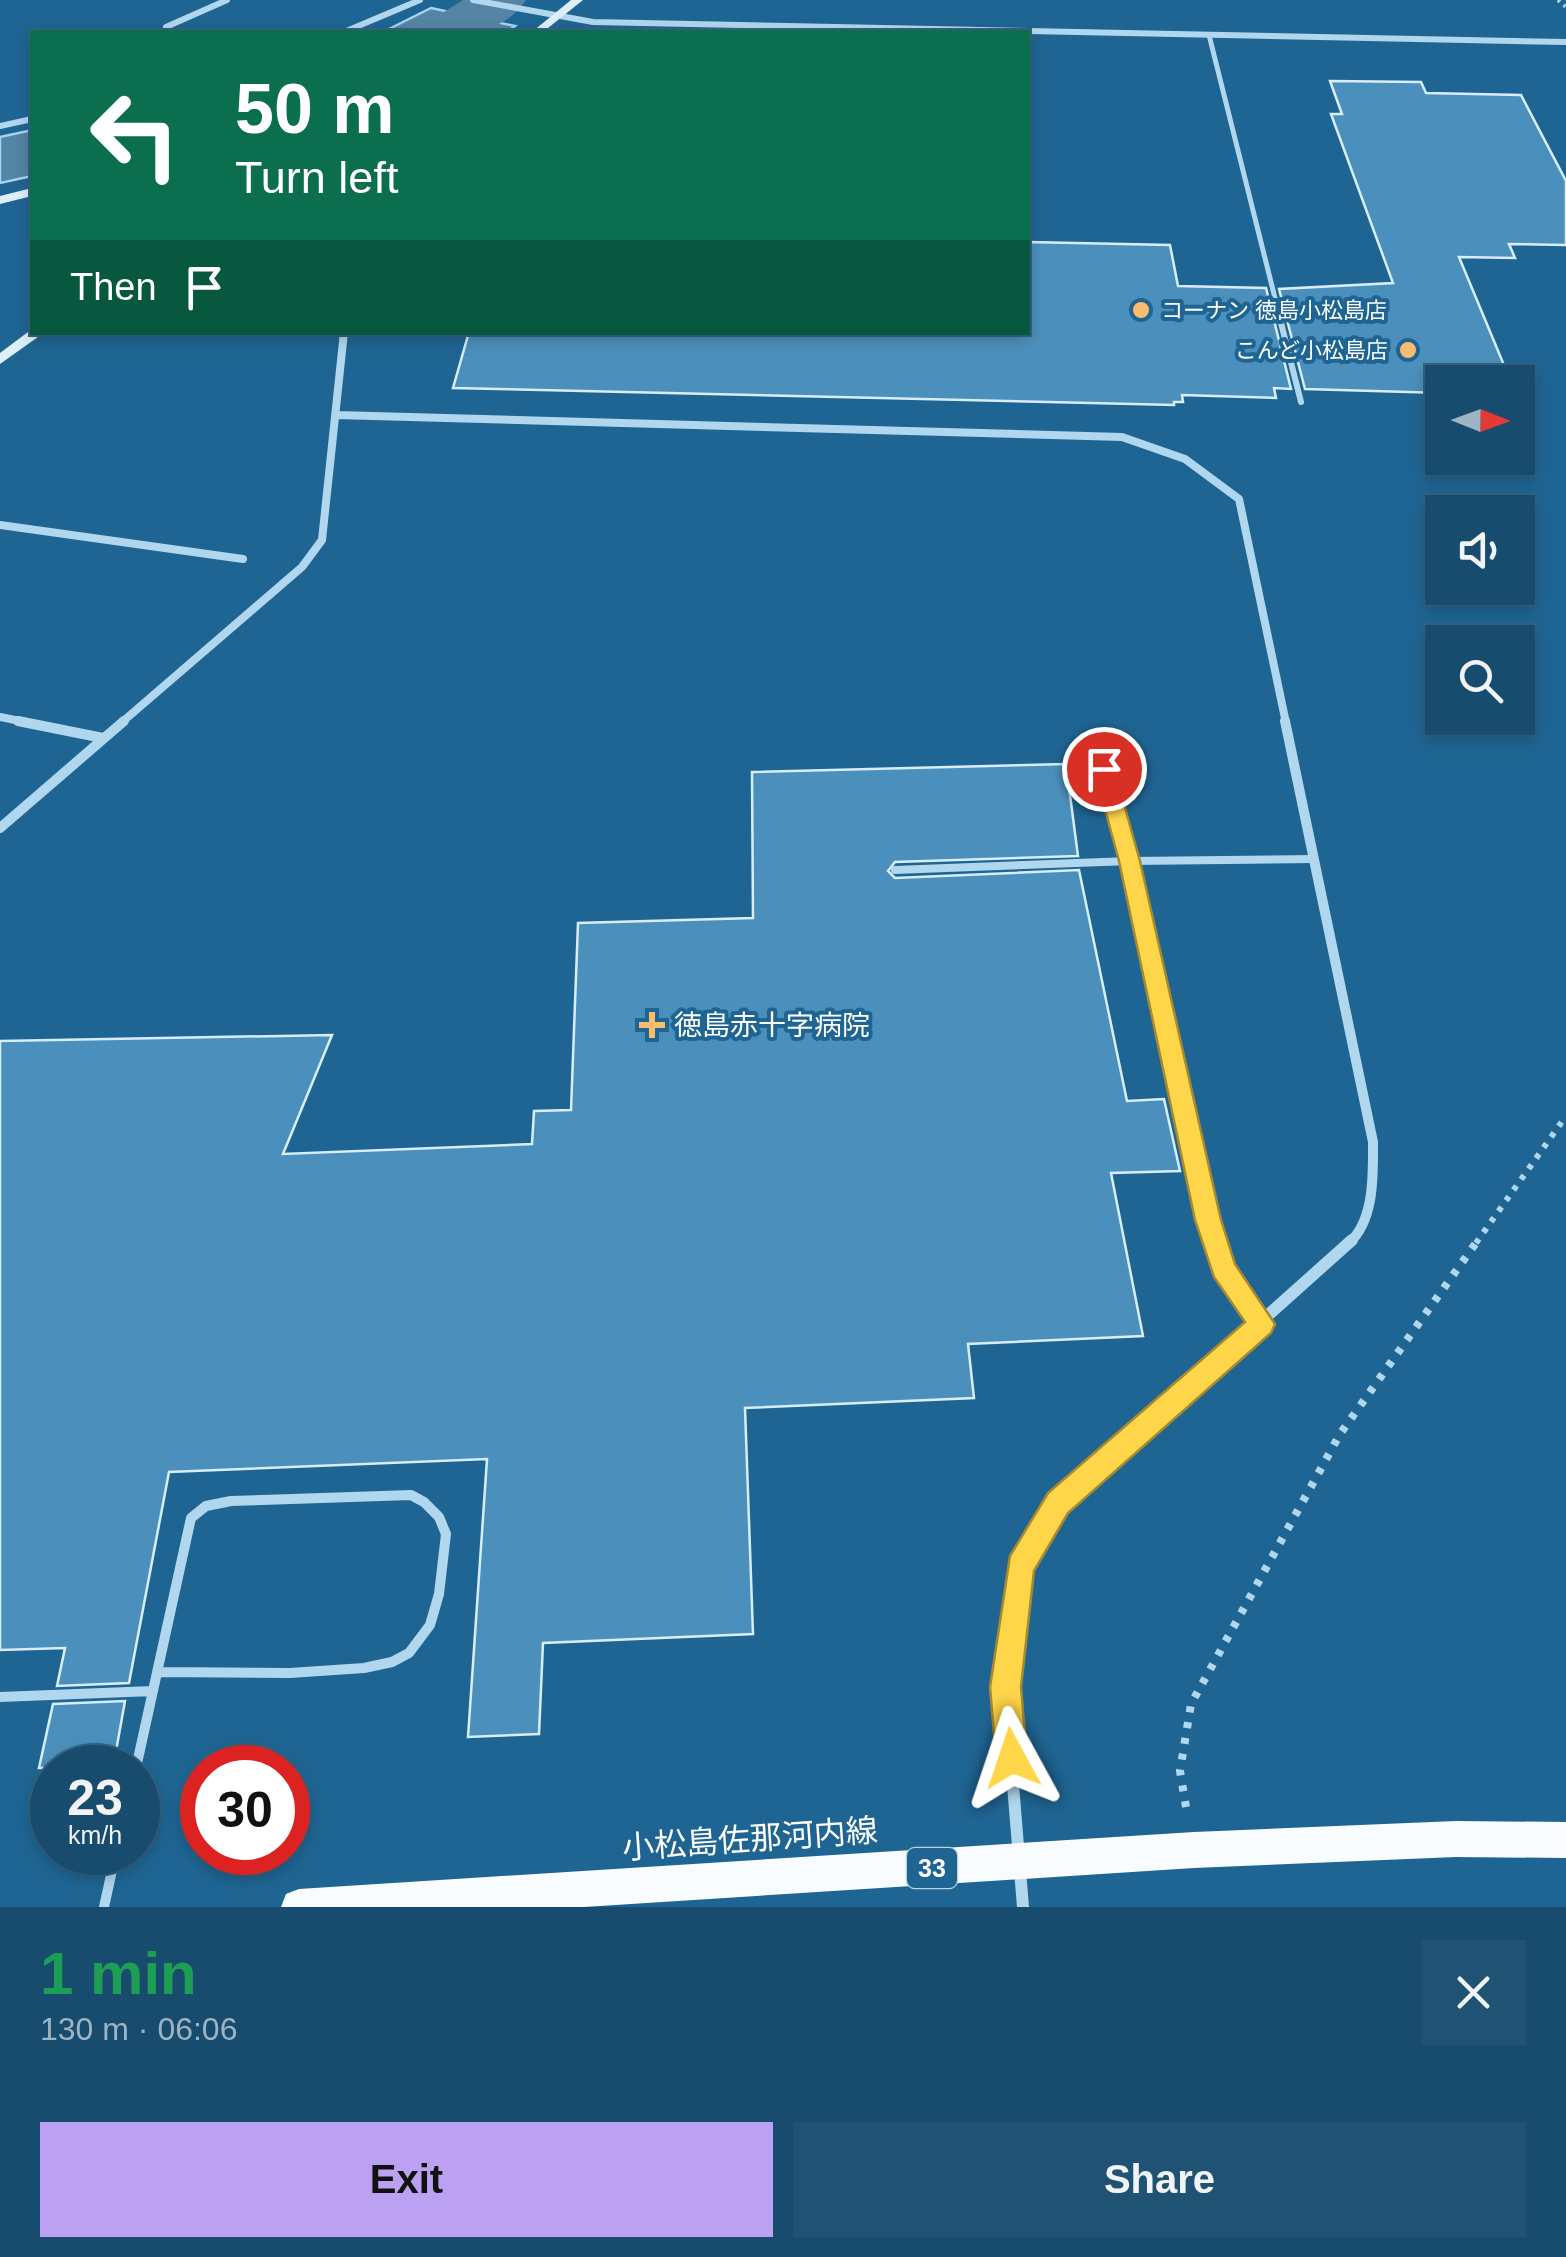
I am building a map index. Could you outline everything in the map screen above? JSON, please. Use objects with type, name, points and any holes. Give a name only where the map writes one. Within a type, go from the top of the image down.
[{"type":"main road","points":[[540,30],[578,0]]},
{"type":"main road","points":[[0,200],[30,192]]},
{"type":"main road","points":[[0,360],[34,335]]},
{"type":"main road","name":"小松島佐那河内線","points":[[299,1907],[1194,1850],[1456,1839],[1566,1840]]},
{"type":"street","points":[[208,0],[218,4]]},
{"type":"street","points":[[166,27],[227,0]]},
{"type":"street","points":[[349,30],[420,0]]},
{"type":"street","points":[[473,0],[592,22],[1003,30]]},
{"type":"street","points":[[1030,31],[1566,42]]},
{"type":"street","points":[[0,126],[30,119]]},
{"type":"street","points":[[0,828],[302,567],[322,540],[344,335]]},
{"type":"street","points":[[336,415],[1122,437],[1176,452],[1213,472],[1239,500],[1374,1142],[1373,1186],[1358,1235],[1058,1503],[1020,1567],[1005,1687],[1023,1907]]},
{"type":"street","points":[[0,526],[243,559]]},
{"type":"street","points":[[0,717],[103,738]]},
{"type":"lane","points":[[1209,34],[1301,402]]},
{"type":"lane","points":[[1104,769],[1130,861],[1208,1220],[1224,1268],[1262,1324]]},
{"type":"lane","points":[[895,870],[1314,859]]},
{"type":"lane","points":[[141,1745],[191,1518],[206,1506],[231,1501],[412,1495],[436,1508],[448,1536],[434,1622],[406,1656],[371,1670],[158,1672]]},
{"type":"lane","points":[[0,1697],[153,1691]]},
{"type":"lane","points":[[104,1907],[111,1875]]},
{"type":"path","points":[[1558,0],[1566,8]]},
{"type":"path","points":[[1194,1850],[1180,1772],[1191,1704],[1340,1434],[1566,1116]]},
{"type":"water","points":[[431,8],[515,26],[510,30],[387,30]]},
{"type":"water","points":[[30,130],[30,176],[0,183],[0,137]]},
{"type":"building","points":[[1330,81],[1421,82],[1426,93],[1521,95],[1566,181],[1566,245],[1509,244],[1515,258],[1459,257],[1504,365],[1425,365],[1425,393],[1305,389],[1279,289],[1393,283],[1331,114],[1342,114]]},
{"type":"building","name":"コーナン 徳島小松島店","points":[[1030,242],[1170,245],[1178,286],[1266,288],[1291,389],[1274,388],[1276,398],[1182,395],[1183,402],[1174,405],[453,388],[468,335],[1030,335]]},
{"type":"building","points":[[1066,764],[1078,856],[895,862],[888,871],[895,878],[1079,870],[1127,1101],[1164,1099],[1180,1171],[1111,1173],[1143,1336],[968,1344],[974,1398],[745,1408],[753,1634],[543,1643],[539,1734],[468,1737],[487,1459],[169,1472],[129,1683],[57,1686],[65,1648],[0,1650],[0,1041],[332,1035],[283,1154],[532,1144],[534,1111],[571,1110],[578,923],[753,918],[752,772]]},
{"type":"building","points":[[125,1701],[117,1745],[44,1745],[53,1704]]},
{"type":"waterway","points":[[453,30],[500,0]]},
{"type":"place","name":"コーナン 徳島小松島店","points":[[1141,310]]},
{"type":"place","name":"こんど小松島店","points":[[1408,350]]},
{"type":"place","name":"徳島赤十字病院","points":[[652,1025]]},
{"type":"route","points":[[1012,1758],[1005,1687],[1020,1567],[1058,1503],[1262,1324],[1224,1268],[1208,1220],[1130,861],[1104,769]]}]
